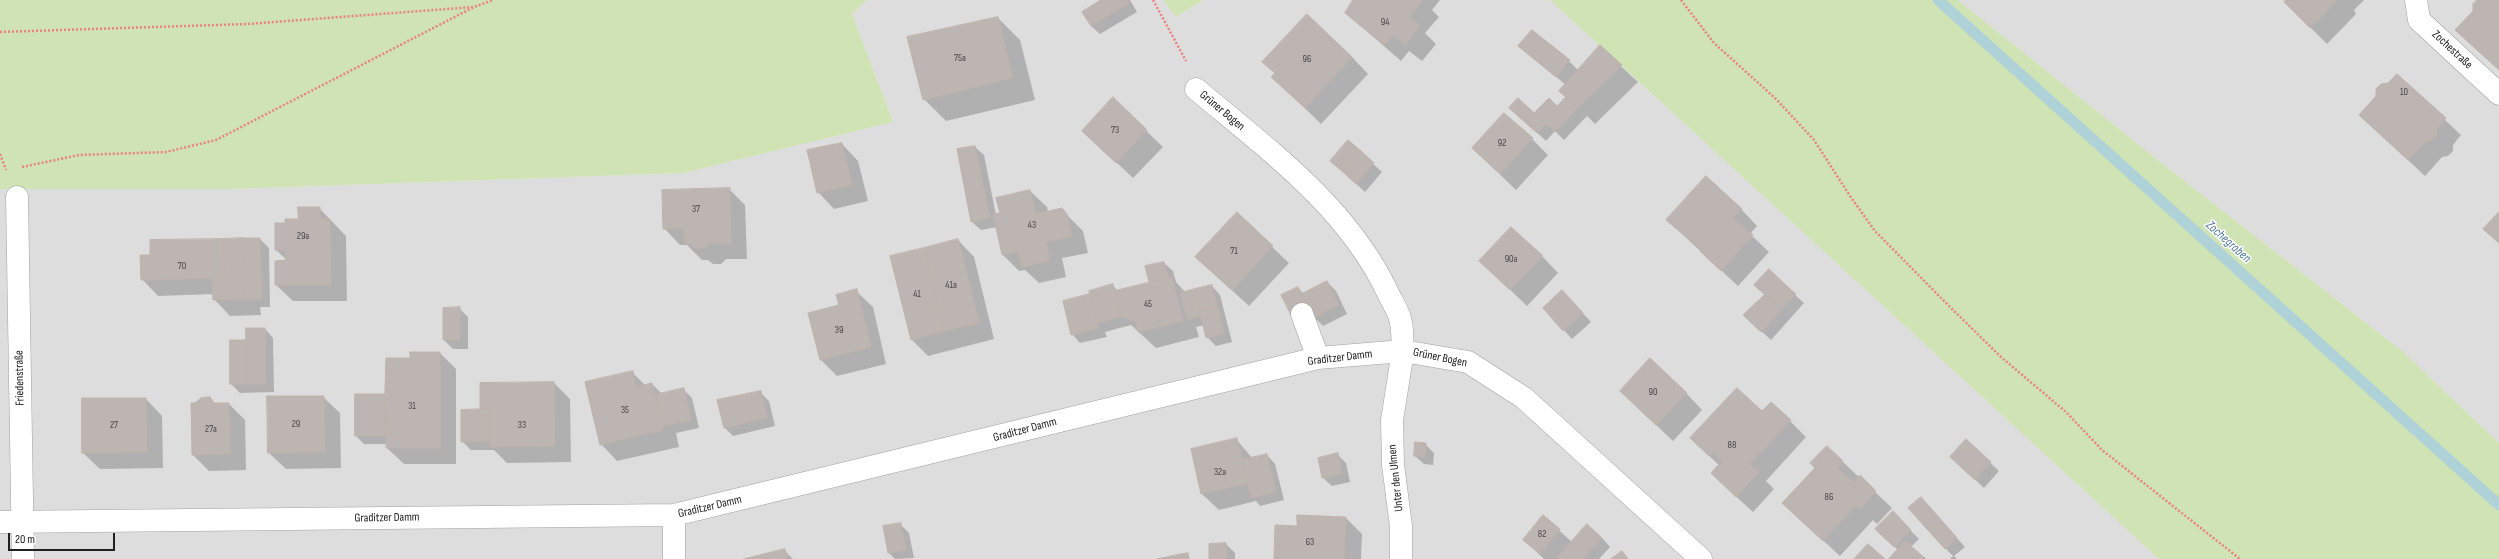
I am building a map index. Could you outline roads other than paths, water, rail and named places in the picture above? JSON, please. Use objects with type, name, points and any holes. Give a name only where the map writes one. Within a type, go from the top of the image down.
[{"type":"street","name":"Zochestraße","points":[[2416,0],[2419,20],[2499,94]]},
{"type":"street","name":"Grüner Bogen","points":[[1196,89],[1303,180],[1337,214],[1361,246],[1382,281],[1401,322],[1403,351],[1468,362],[1524,398],[1701,559]]},
{"type":"street","name":"Friedenstraße","points":[[17,197],[23,559]]},
{"type":"street","points":[[1302,314],[1318,358]]},
{"type":"street","name":"Graditzer Damm","points":[[0,522],[674,516],[1318,358],[1403,351]]},
{"type":"street","name":"Unter den Ulmen","points":[[1401,559],[1401,526],[1393,466],[1392,420],[1403,351]]},
{"type":"street","points":[[674,516],[674,559]]},
{"type":"waterway","name":"Zochegraben","points":[[1938,0],[2499,505]]}]
